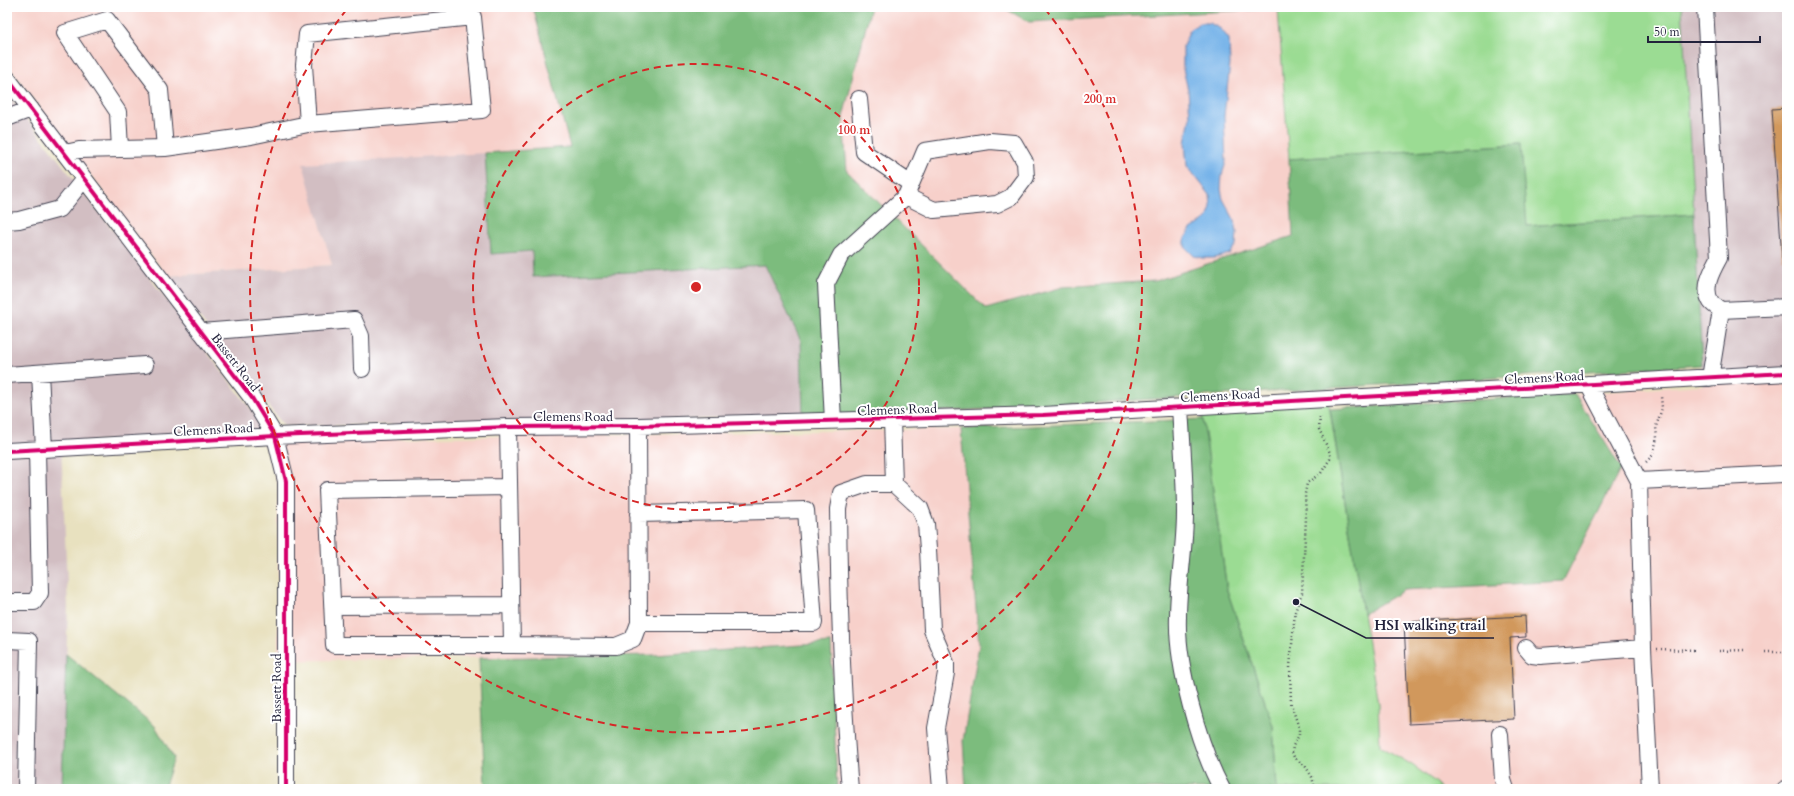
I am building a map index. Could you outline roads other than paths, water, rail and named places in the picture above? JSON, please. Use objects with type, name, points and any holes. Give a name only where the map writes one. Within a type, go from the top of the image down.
[{"type":"street","points":[[1705,7],[1719,258],[1712,272],[1707,290],[1711,302],[1721,310],[1787,307]]},
{"type":"street","points":[[65,153],[79,150],[165,148],[251,136],[308,124],[482,110],[473,17],[307,34],[304,65],[308,124]]},
{"type":"street","points":[[120,149],[118,112],[65,32],[107,20],[160,90],[165,148]]},
{"type":"street","name":"Bassett Road","points":[[7,78],[256,404],[275,436],[286,481],[286,789]]},
{"type":"street","points":[[833,421],[826,284],[841,255],[908,190],[925,151],[990,141],[1014,143],[1025,162],[1026,177],[1012,197],[997,204],[934,210],[908,190],[864,152],[859,99]]},
{"type":"street","points":[[7,118],[30,109]]},
{"type":"street","points":[[7,221],[19,220],[60,208],[84,179]]},
{"type":"street","points":[[1710,378],[1721,310]]},
{"type":"street","points":[[201,332],[354,320],[361,336],[362,369]]},
{"type":"street","points":[[7,375],[145,365]]},
{"type":"street","points":[[7,602],[34,602],[40,593],[40,373]]},
{"type":"street","name":"Clemens Road","points":[[7,451],[275,436],[508,427],[638,426],[1043,415],[1787,373]]},
{"type":"street","points":[[1588,384],[1639,481],[1649,648],[1650,789]]},
{"type":"street","points":[[1180,407],[1185,514],[1178,618],[1180,655],[1194,714],[1212,770],[1222,789]]},
{"type":"street","points":[[892,419],[894,484]]},
{"type":"street","points":[[509,487],[327,490],[334,645],[616,646],[633,639],[639,623],[638,426]]},
{"type":"street","points":[[508,427],[512,645]]},
{"type":"street","points":[[1639,481],[1783,474]]},
{"type":"street","points":[[850,789],[845,728],[839,611],[838,509],[841,492],[867,484],[894,484],[920,508],[926,524],[932,630],[946,663],[946,674],[936,728],[941,789]]},
{"type":"street","points":[[638,514],[806,510],[814,623],[639,623]]},
{"type":"street","points":[[333,606],[511,604]]},
{"type":"street","points":[[7,640],[29,641],[26,789]]},
{"type":"street","points":[[1526,648],[1532,655],[1540,656],[1649,648]]},
{"type":"street","points":[[1500,734],[1506,789]]},
{"type":"water","points":[[1199,23],[1209,23],[1221,29],[1229,39],[1230,64],[1224,116],[1226,162],[1222,175],[1221,189],[1223,199],[1235,221],[1237,232],[1236,245],[1229,254],[1215,258],[1202,258],[1194,256],[1185,247],[1185,238],[1191,229],[1207,219],[1211,207],[1210,195],[1187,166],[1185,143],[1190,117],[1188,90],[1183,69],[1183,46],[1189,31]]},
{"type":"place","name":"HSI walking trail","points":[[1296,602]]}]
